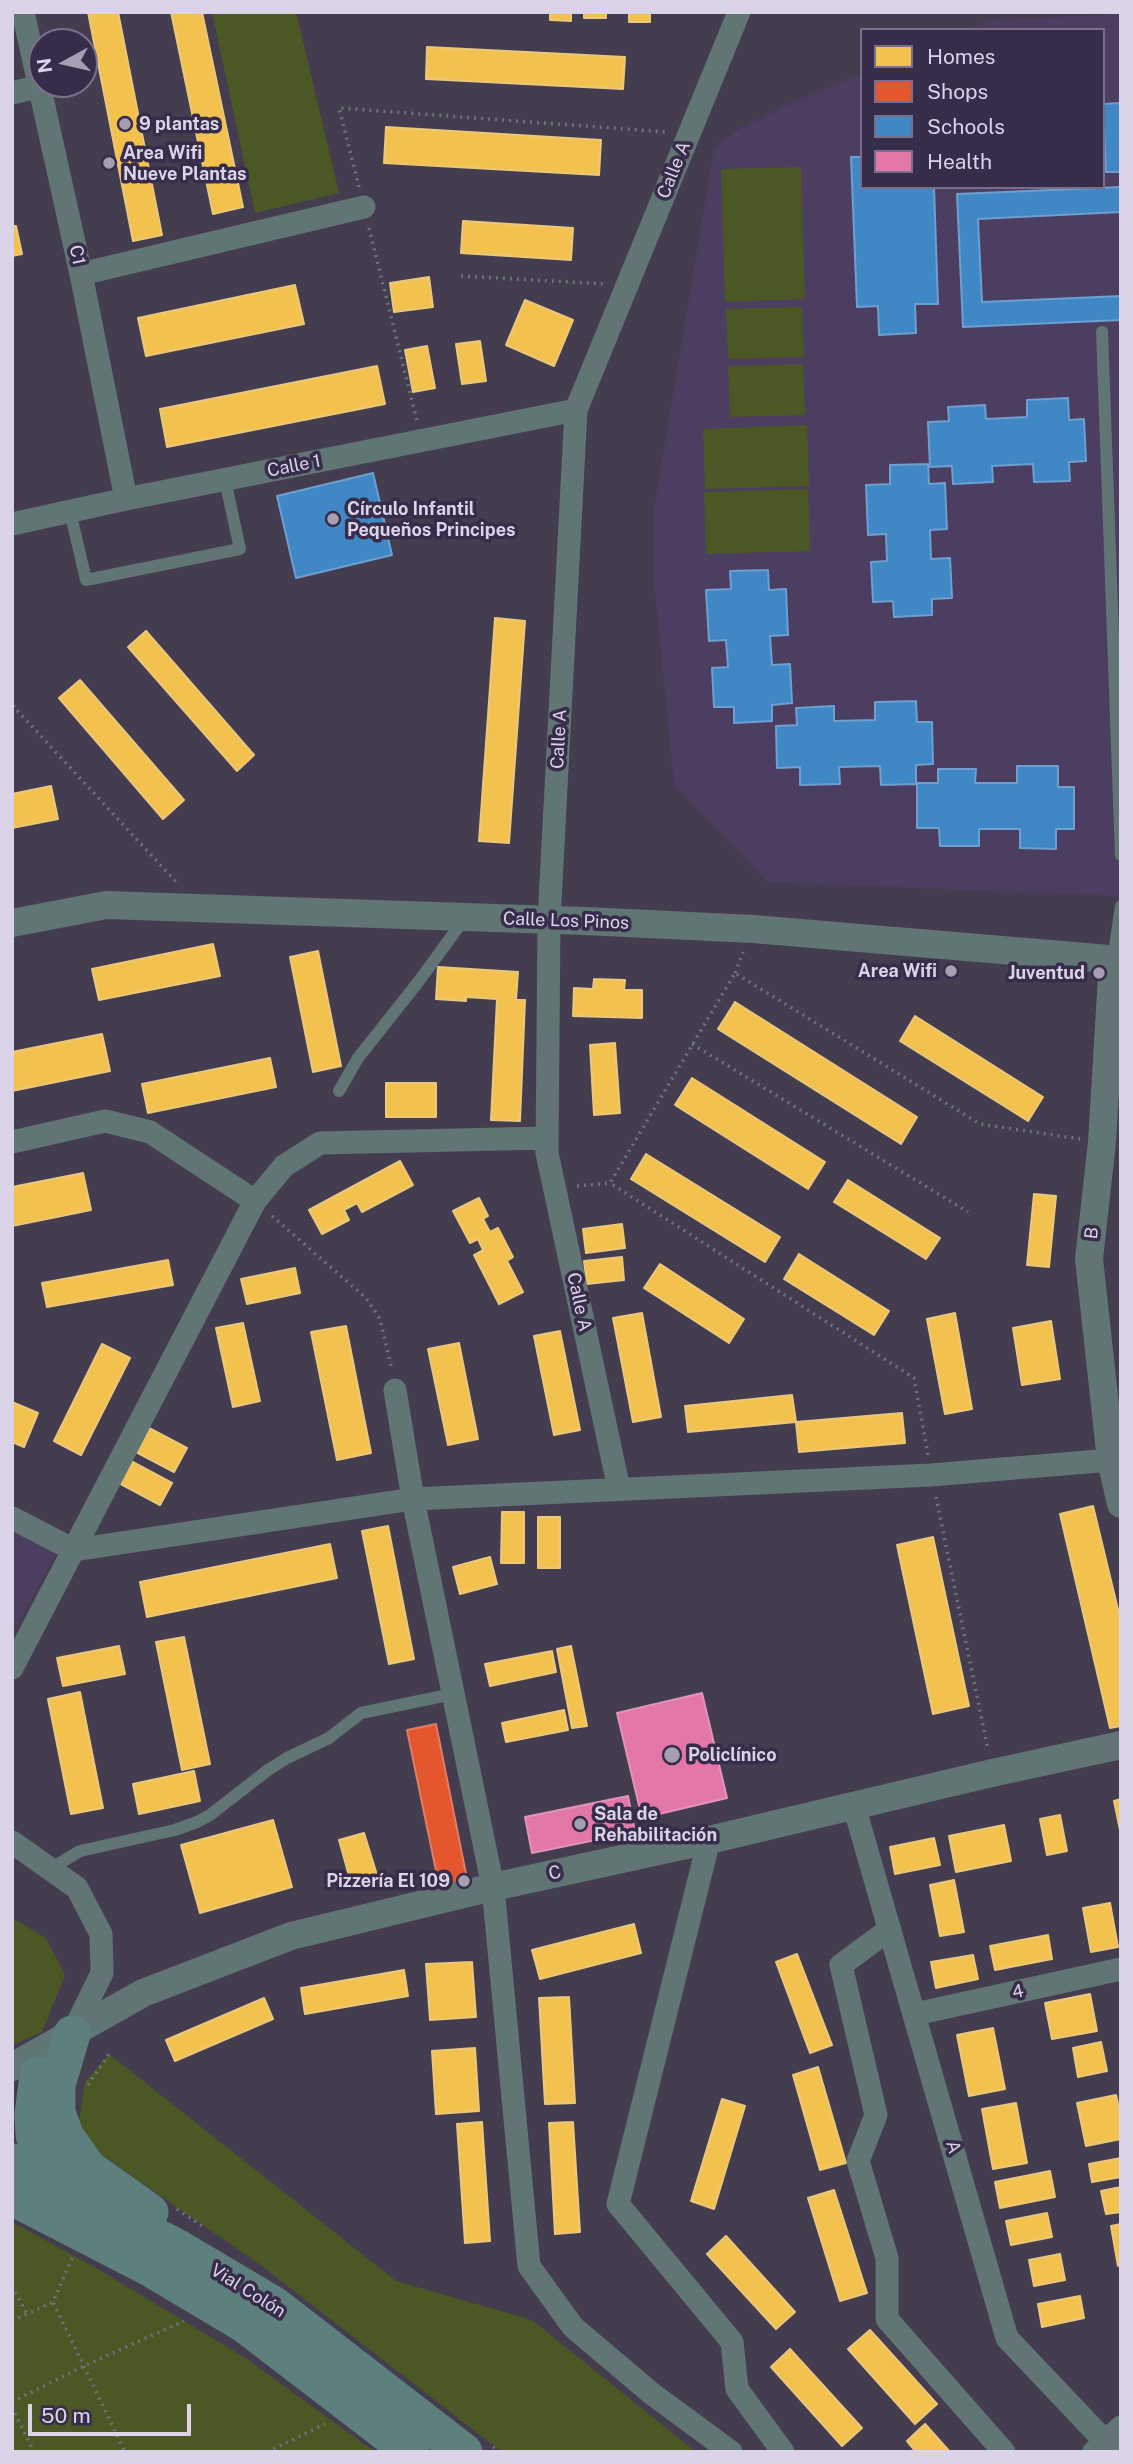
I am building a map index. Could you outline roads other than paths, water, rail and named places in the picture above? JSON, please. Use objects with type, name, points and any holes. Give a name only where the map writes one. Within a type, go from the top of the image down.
[{"type":"main road","points":[[42,2050],[33,2114],[34,2135],[71,2227]]},
{"type":"main road","points":[[42,2050],[57,2085],[57,2113],[66,2137],[88,2168],[223,2260],[274,2305]]},
{"type":"main road","name":"Vial Colón","points":[[12,2162],[178,2248],[274,2305],[464,2452]]},
{"type":"main road","name":"Vial Colón","points":[[12,2197],[150,2268],[244,2324],[411,2452]]},
{"type":"street","name":"C1","points":[[23,12],[28,34]]},
{"type":"street","name":"Calle A","points":[[619,1489],[547,1153],[549,920],[576,410],[739,12]]},
{"type":"street","name":"C1","points":[[43,98],[126,499]]},
{"type":"street","points":[[81,274],[364,207]]},
{"type":"street","name":"Calle 1","points":[[12,524],[576,410]]},
{"type":"street","name":"Calle Los Pinos","points":[[12,923],[106,905],[201,908],[753,929],[1117,960]]},
{"type":"street","name":"B","points":[[1117,960],[1089,1259],[1121,1504]]},
{"type":"street","points":[[12,1142],[105,1121],[150,1132],[255,1200]]},
{"type":"street","points":[[12,1668],[255,1200],[284,1166],[320,1143],[547,1138]]},
{"type":"street","points":[[395,1390],[413,1499],[493,1887],[529,2266],[573,2327],[651,2393],[731,2452]]},
{"type":"street","points":[[12,1518],[74,1550],[413,1499],[931,1475],[1116,1459]]},
{"type":"street","name":"C","points":[[42,2050],[144,1993],[290,1936],[493,1887],[1121,1745]]},
{"type":"street","name":"A","points":[[854,1806],[1007,2338],[1109,2443]]},
{"type":"street","points":[[709,1840],[618,2204],[732,2342],[737,2389],[783,2452]]},
{"type":"street","points":[[12,1842],[77,1888],[101,1934],[102,1973],[42,2050]]},
{"type":"street","points":[[890,1929],[841,1965],[876,2115],[858,2161],[887,2258],[887,2319],[1004,2452]]},
{"type":"street","name":"4","points":[[915,2014],[1121,1970]]},
{"type":"lane","points":[[1102,332],[1121,855]]},
{"type":"lane","points":[[70,511],[86,580],[240,549],[225,480]]},
{"type":"lane","points":[[1117,960],[1121,906]]},
{"type":"lane","points":[[339,1091],[358,1058],[465,918]]},
{"type":"lane","points":[[50,1868],[80,1851],[175,1830],[197,1822],[268,1770],[329,1738],[361,1713],[453,1694]]},
{"type":"place","name":"9 plantas","points":[[125,124]]},
{"type":"place","name":"Area Wifi Nueve Plantas","points":[[109,163]]},
{"type":"place","name":"Círculo Infantil Pequeños Principes","points":[[333,519]]},
{"type":"place","name":"Area Wifi","points":[[951,971]]},
{"type":"place","name":"Juventud","points":[[1099,973]]},
{"type":"place","name":"Policlínico","points":[[672,1755]]},
{"type":"place","name":"Sala de Rehabilitación","points":[[580,1824]]},
{"type":"place","name":"Pizzería El 109","points":[[464,1881]]}]
